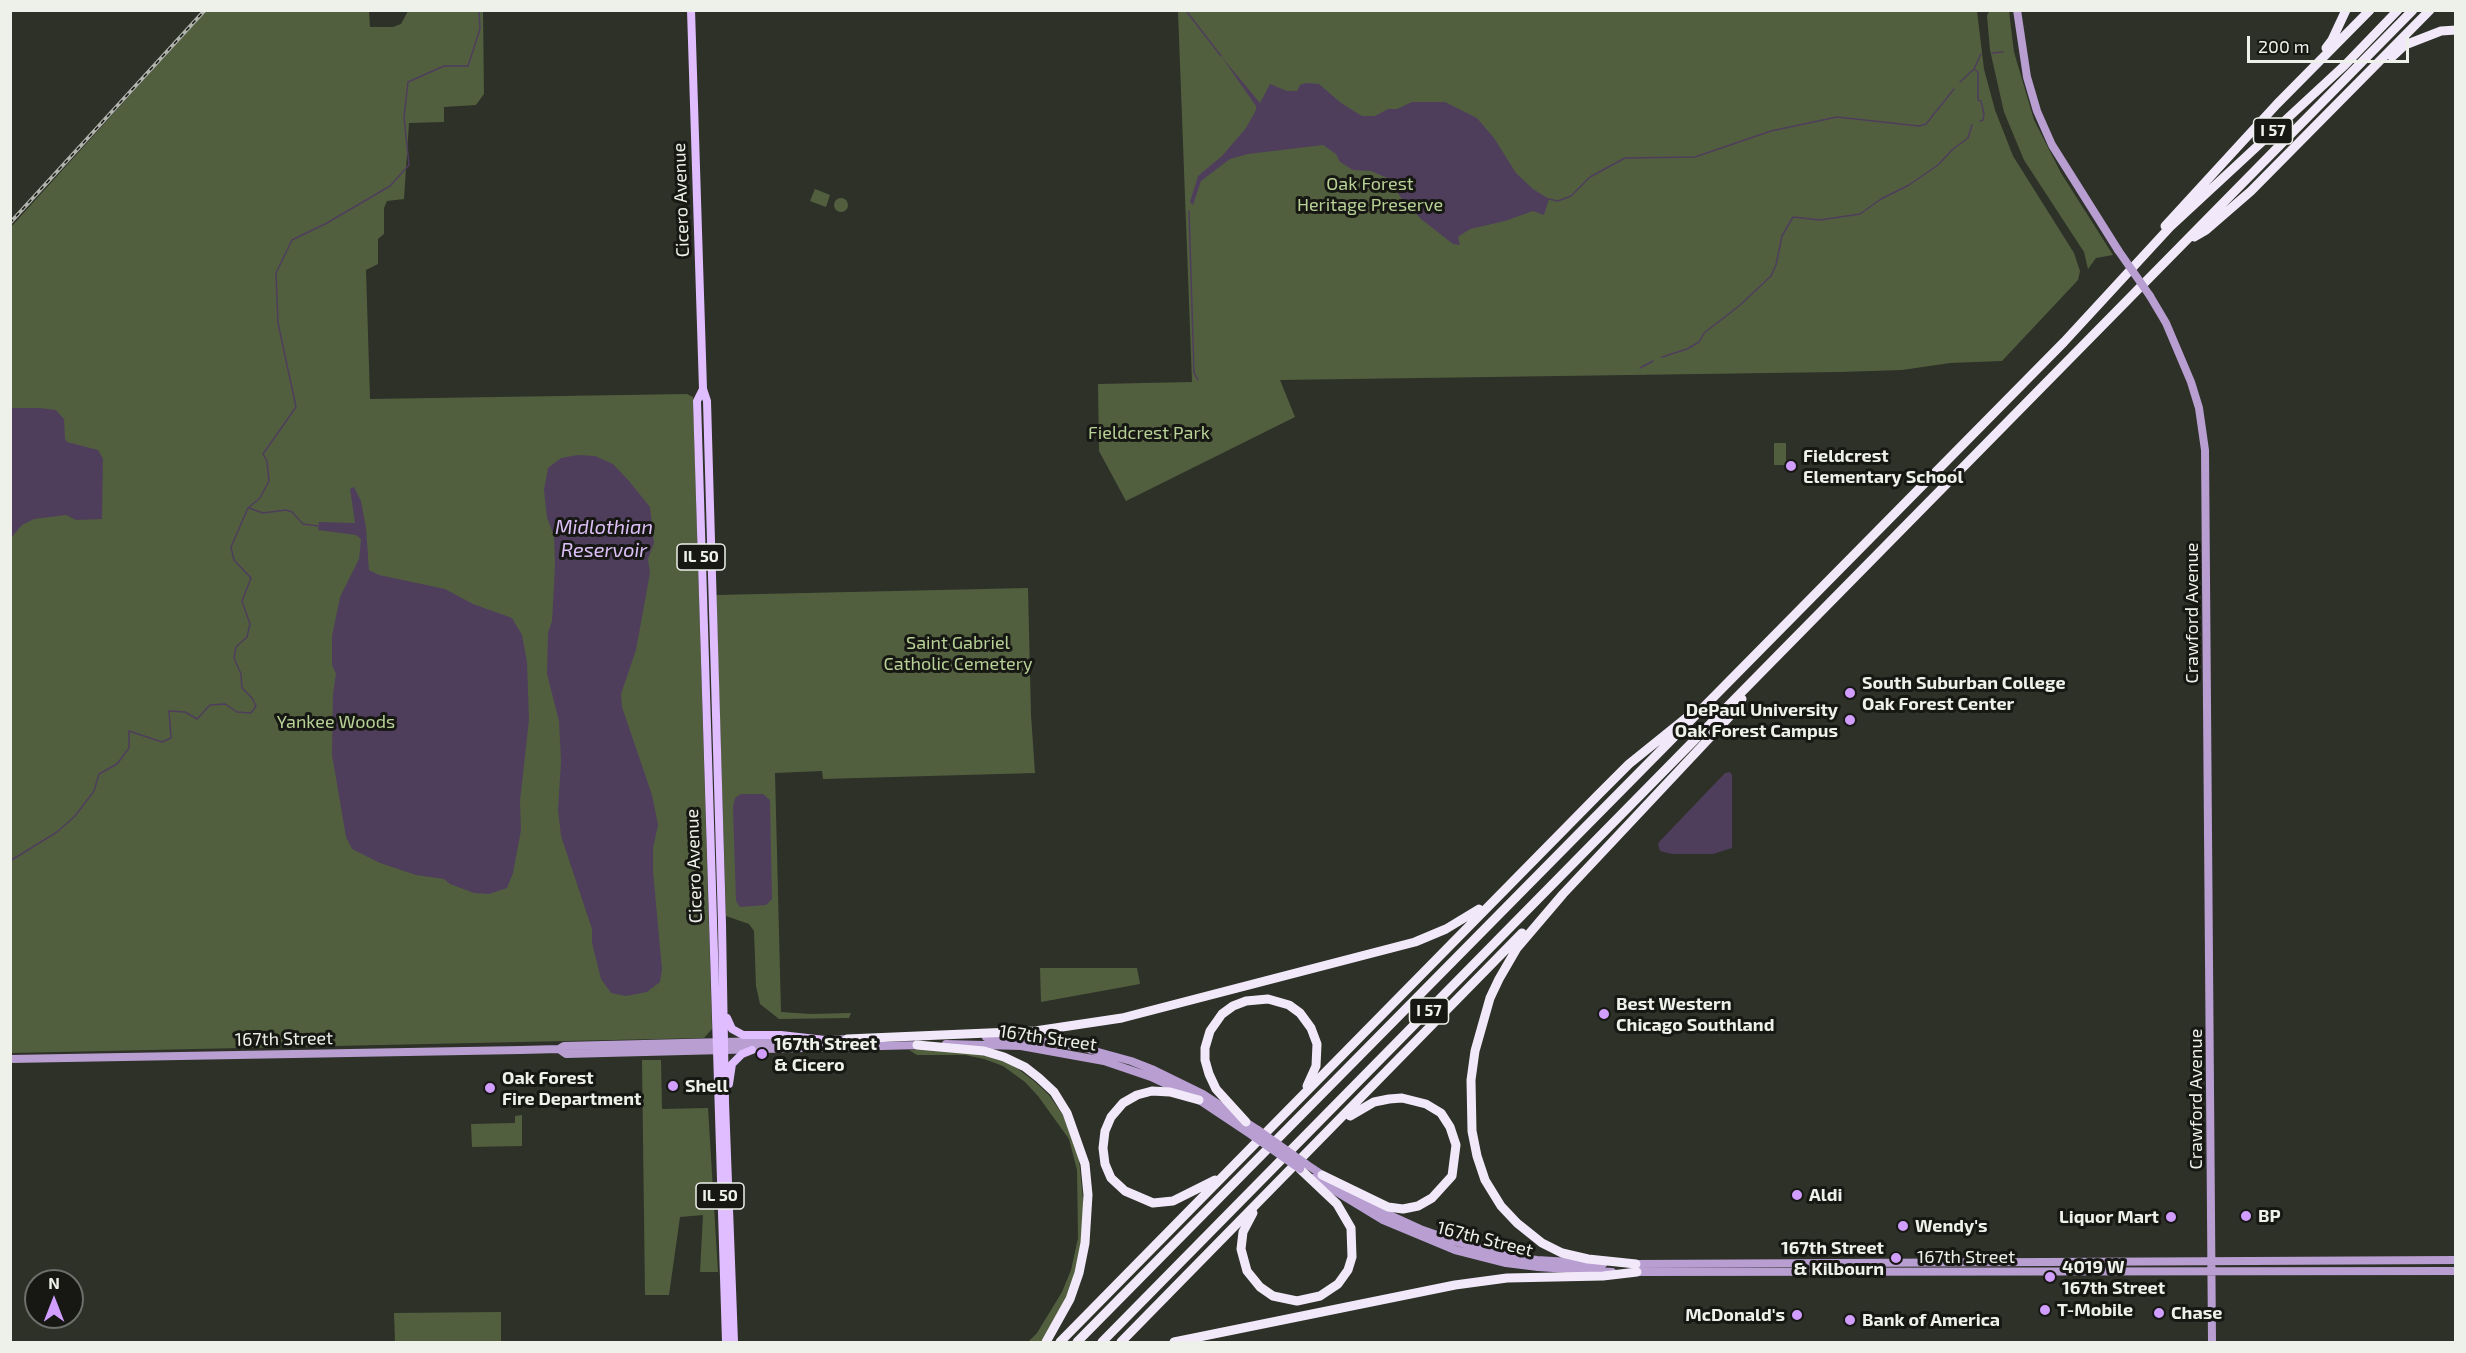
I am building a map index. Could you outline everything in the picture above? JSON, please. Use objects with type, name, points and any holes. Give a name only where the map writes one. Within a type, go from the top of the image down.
[{"type":"highway","points":[[2295,86],[2332,40],[2346,10]]},
{"type":"highway","points":[[2149,250],[2171,218],[2370,10]]},
{"type":"highway","name":"I 57","points":[[1077,1342],[2064,342],[2170,227],[2344,65],[2398,10]]},
{"type":"highway","name":"I 57","points":[[1102,1342],[2413,10]]},
{"type":"highway","points":[[2184,243],[2206,230],[2251,191],[2430,10]]},
{"type":"highway","points":[[2353,89],[2405,45],[2441,31],[2456,30]]},
{"type":"highway","points":[[1121,1342],[1333,1128],[1460,995],[1563,894],[1732,714],[1756,679]]},
{"type":"highway","points":[[1060,1342],[1629,764],[1680,722],[1709,702]]},
{"type":"highway","points":[[847,1040],[1035,1031],[1147,1012],[1415,942],[1462,921],[1504,889]]},
{"type":"highway","points":[[1563,894],[1517,948],[1498,979],[1483,1017],[1471,1080],[1472,1131],[1485,1180],[1501,1206],[1517,1224],[1542,1243],[1562,1253],[1636,1268]]},
{"type":"highway","points":[[1246,1122],[1216,1089],[1209,1074],[1205,1054],[1207,1039],[1214,1023],[1227,1010],[1246,1000],[1268,999],[1289,1005],[1303,1017],[1313,1033],[1317,1050],[1315,1071],[1310,1082],[1292,1102],[1289,1110]]},
{"type":"highway","points":[[918,1045],[984,1051],[1004,1057],[1024,1067],[1054,1092],[1078,1137],[1085,1164],[1088,1195],[1085,1243],[1070,1299],[1047,1342]]},
{"type":"highway","points":[[1199,1100],[1170,1092],[1152,1091],[1137,1095],[1123,1103],[1111,1117],[1105,1131],[1103,1148],[1105,1164],[1112,1178],[1125,1191],[1138,1198],[1153,1203],[1173,1201],[1214,1181],[1239,1159]]},
{"type":"highway","points":[[1322,1175],[1388,1207],[1403,1209],[1418,1206],[1432,1198],[1452,1176],[1456,1144],[1450,1127],[1441,1113],[1426,1104],[1402,1098],[1389,1099],[1356,1112],[1333,1128]]},
{"type":"highway","points":[[1271,1190],[1267,1198],[1250,1216],[1243,1232],[1241,1249],[1247,1271],[1260,1287],[1279,1298],[1301,1301],[1320,1296],[1338,1284],[1348,1270],[1353,1250],[1352,1234],[1347,1218],[1337,1204],[1303,1167]]},
{"type":"highway","points":[[1174,1342],[1455,1285],[1507,1278],[1603,1276],[1636,1268]]},
{"type":"main road","name":"Cicero Avenue","points":[[691,10],[703,389],[707,400],[724,1012],[720,1046],[725,1102],[734,1342]]},
{"type":"main road","name":"Crawford Avenue","points":[[2017,10],[2027,77],[2037,111],[2052,145],[2166,323],[2192,382],[2199,408],[2205,450],[2212,1342]]},
{"type":"main road","name":"Cicero Avenue","points":[[703,389],[697,400],[720,1046],[726,1342]]},
{"type":"main road","points":[[724,1012],[732,1029],[743,1035],[782,1035],[825,1040]]},
{"type":"main road","name":"167th Street","points":[[10,1059],[559,1049],[566,1054],[825,1040],[966,1036],[1021,1038],[1080,1047],[1154,1070],[1203,1094],[1246,1122],[1256,1133]]},
{"type":"main road","name":"167th Street","points":[[720,1046],[752,1050],[966,1043],[1021,1046],[1079,1054],[1151,1077],[1199,1100],[1256,1133],[1383,1220],[1455,1250],[1506,1263],[1538,1267],[1636,1268],[2456,1271]]},
{"type":"main road","points":[[725,1102],[732,1064],[742,1054],[752,1050]]},
{"type":"main road","name":"167th Street","points":[[1303,1167],[1322,1175],[1385,1213],[1420,1229],[1507,1256],[1570,1263],[1636,1268],[2456,1260]]},
{"type":"green space","name":"Yankee Woods","points":[[206,11],[369,11],[370,27],[393,27],[401,24],[408,11],[483,11],[484,94],[476,105],[444,107],[444,122],[409,123],[404,199],[387,201],[384,208],[384,234],[378,239],[378,264],[366,270],[370,399],[687,394],[693,397],[712,1029],[704,1038],[11,1053],[11,227]]},
{"type":"green space","name":"Oak Forest Heritage Preserve","points":[[1178,11],[1977,11],[1984,69],[1995,110],[2013,156],[2074,253],[2080,271],[2078,280],[2002,361],[1950,363],[1902,370],[1839,372],[1280,380],[1295,417],[1126,501],[1099,451],[1098,384],[1192,382]]},
{"type":"green space","points":[[1989,11],[2009,11],[2014,52],[2034,120],[2061,173],[2113,255],[2096,258],[2088,269],[2084,252],[2024,160],[2004,112],[1990,50],[1987,16]]},
{"type":"green space","points":[[815,189],[830,195],[826,207],[810,201]]},
{"type":"green space","points":[[841,198],[846,200],[848,205],[846,210],[841,212],[836,210],[834,205],[836,200]]},
{"type":"green space","points":[[1774,443],[1786,443],[1786,465],[1774,465]]},
{"type":"green space","name":"Saint Gabriel Catholic Cemetery","points":[[1028,588],[1031,715],[1035,773],[823,779],[822,771],[775,773],[781,1012],[851,1013],[849,1018],[779,1019],[760,1004],[756,986],[754,931],[749,924],[726,916],[716,595]]},
{"type":"green space","points":[[1040,968],[1137,968],[1140,984],[1041,1002]]},
{"type":"green space","points":[[923,1049],[993,1056],[1014,1066],[1034,1081],[1049,1095],[1063,1115],[1079,1159],[1084,1210],[1081,1246],[1073,1279],[1043,1342],[1028,1342],[1037,1333],[1062,1292],[1071,1270],[1078,1238],[1077,1170],[1069,1139],[1038,1096],[1025,1082],[1003,1066],[965,1055],[917,1055],[909,1050]]},
{"type":"green space","points":[[642,1060],[661,1060],[662,1109],[708,1108],[718,1272],[700,1272],[703,1215],[680,1217],[669,1295],[645,1295]]},
{"type":"green space","points":[[522,1115],[522,1146],[472,1147],[471,1124],[515,1123],[515,1116]]},
{"type":"green space","points":[[501,1312],[501,1342],[395,1342],[394,1313]]},
{"type":"water","points":[[1221,56],[1260,103],[1270,84],[1287,91],[1297,91],[1300,85],[1306,83],[1319,84],[1341,103],[1362,116],[1375,116],[1388,109],[1397,109],[1412,102],[1445,102],[1477,118],[1494,138],[1516,173],[1533,189],[1549,199],[1544,215],[1533,211],[1505,221],[1470,229],[1458,237],[1460,245],[1453,244],[1421,219],[1402,199],[1387,178],[1371,171],[1353,170],[1340,162],[1336,154],[1323,145],[1248,154],[1230,159],[1201,181],[1193,205],[1190,202],[1198,176],[1222,156],[1246,128],[1256,110],[1256,106]]},
{"type":"water","points":[[11,408],[56,410],[64,419],[67,442],[98,450],[103,459],[102,519],[76,520],[66,515],[34,519],[22,525],[11,538]]},
{"type":"water","name":"Midlothian Reservoir","points":[[578,455],[595,456],[613,464],[629,481],[650,507],[654,543],[648,559],[650,573],[636,650],[621,694],[622,707],[652,795],[658,825],[653,848],[653,871],[662,969],[660,982],[647,992],[626,996],[611,993],[601,979],[592,943],[592,929],[561,836],[558,810],[561,761],[559,721],[547,674],[548,633],[552,621],[555,566],[554,535],[547,518],[544,490],[548,468],[561,458]]},
{"type":"water","points":[[354,487],[361,501],[366,528],[369,570],[379,575],[445,589],[473,604],[512,618],[522,635],[527,662],[529,720],[520,801],[521,830],[513,873],[507,888],[489,894],[474,893],[450,884],[444,879],[416,875],[380,863],[352,849],[346,837],[332,755],[333,693],[336,674],[332,665],[332,636],[340,597],[359,559],[361,539],[356,535],[318,530],[319,522],[355,523],[350,489]]},
{"type":"water","points":[[1730,772],[1732,775],[1732,848],[1713,854],[1672,854],[1660,851],[1658,844],[1660,841],[1725,773]]},
{"type":"water","points":[[741,794],[763,794],[770,800],[772,899],[766,905],[740,907],[736,901],[733,807],[735,798]]},
{"type":"waterway","points":[[10,861],[57,832],[75,816],[94,791],[99,774],[117,764],[129,748],[129,731],[162,742],[171,738],[169,711],[185,712],[197,719],[210,705],[225,704],[237,712],[251,713],[256,706],[242,688],[241,674],[234,658],[236,647],[247,637],[250,624],[242,601],[251,578],[234,560],[231,547],[248,508],[260,498],[269,481],[267,461],[263,454],[296,407],[278,323],[276,273],[292,240],[327,223],[390,186],[409,165],[404,117],[408,82],[444,66],[468,66],[480,29],[479,10]]},
{"type":"waterway","points":[[1187,12],[1221,56]]},
{"type":"waterway","points":[[1992,53],[2003,52]]},
{"type":"waterway","points":[[1960,82],[1974,69],[1981,54]]},
{"type":"waterway","points":[[1974,69],[1978,72],[1978,100],[1981,101],[1984,114],[1983,120],[1980,121]]},
{"type":"waterway","points":[[1549,199],[1558,201],[1571,196],[1590,177],[1625,158],[1695,157],[1771,131],[1837,117],[1919,126],[1926,124],[1954,89]]},
{"type":"waterway","points":[[1662,357],[1687,349],[1699,342],[1704,333],[1739,306],[1771,276],[1776,265],[1782,236],[1793,217],[1820,220],[1860,214],[1938,165],[1953,149],[1968,138],[1972,125]]},
{"type":"waterway","points":[[1189,211],[1194,373],[1198,380]]},
{"type":"waterway","points":[[1640,368],[1653,361]]},
{"type":"waterway","points":[[249,508],[263,513],[286,510],[292,512],[303,524],[318,526]]},
{"type":"railway","points":[[10,223],[205,10]]},
{"type":"place","name":"Fieldcrest Elementary School","points":[[1791,466]]},
{"type":"place","name":"South Suburban College Oak Forest Center","points":[[1850,693]]},
{"type":"place","name":"DePaul University Oak Forest Campus","points":[[1850,720]]},
{"type":"place","name":"Best Western Chicago Southland","points":[[1604,1014]]},
{"type":"place","name":"167th Street & Cicero","points":[[762,1054]]},
{"type":"place","name":"Shell","points":[[673,1086]]},
{"type":"place","name":"Oak Forest Fire Department","points":[[490,1088]]},
{"type":"place","name":"Aldi","points":[[1797,1195]]},
{"type":"place","name":"BP","points":[[2246,1216]]},
{"type":"place","name":"Liquor Mart","points":[[2171,1217]]},
{"type":"place","name":"Wendy's","points":[[1903,1226]]},
{"type":"place","name":"167th Street & Kilbourn","points":[[1896,1258]]},
{"type":"place","name":"4019 W 167th Street","points":[[2050,1277]]},
{"type":"place","name":"T-Mobile","points":[[2045,1310]]},
{"type":"place","name":"Chase","points":[[2159,1313]]},
{"type":"place","name":"McDonald's","points":[[1797,1315]]},
{"type":"place","name":"Bank of America","points":[[1850,1320]]},
{"type":"park label","name":"Fieldcrest Park","points":[[1149,433]]}]
